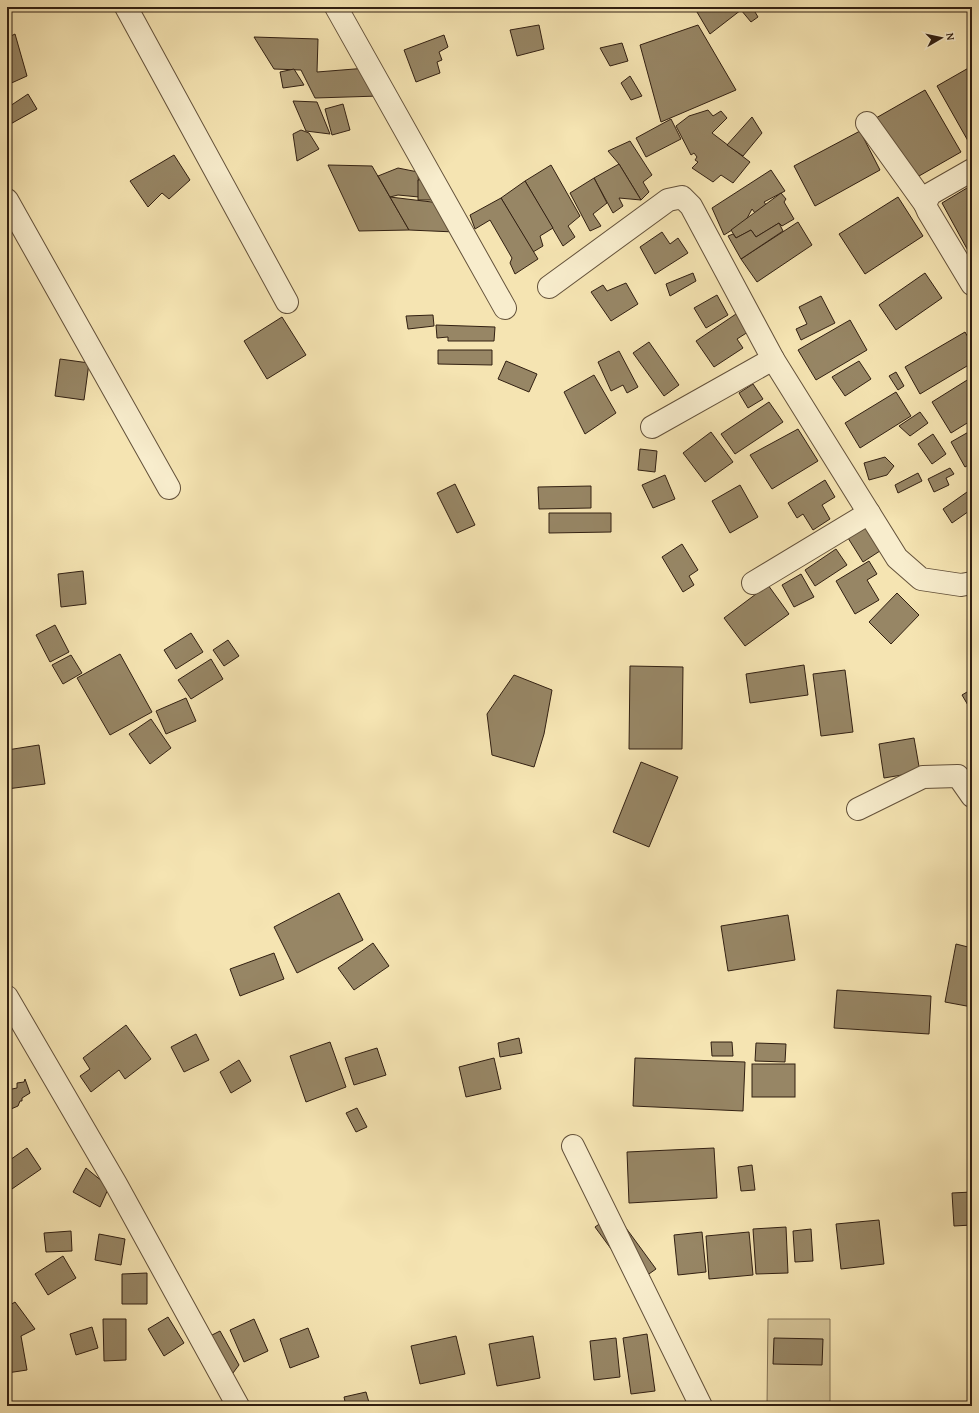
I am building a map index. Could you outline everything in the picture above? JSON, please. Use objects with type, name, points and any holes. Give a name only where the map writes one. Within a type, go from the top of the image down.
[{"type":"street","points":[[126,7],[287,302]]},
{"type":"street","points":[[336,7],[505,308]]},
{"type":"street","points":[[867,123],[928,199],[928,211],[972,284]]},
{"type":"street","points":[[928,199],[972,170]]},
{"type":"street","points":[[549,287],[668,200],[682,197],[691,206],[773,359],[897,558],[921,579],[961,585],[972,583]]},
{"type":"street","points":[[7,200],[169,488]]},
{"type":"street","points":[[652,427],[773,359]]},
{"type":"street","points":[[753,583],[869,513]]},
{"type":"street","points":[[858,809],[923,777],[958,776],[972,796]]},
{"type":"street","points":[[7,997],[116,1184],[238,1406]]},
{"type":"street","points":[[573,1146],[701,1406]]},
{"type":"shaded area","points":[[768,1319],[830,1319],[830,1406],[767,1406]]},
{"type":"building","points":[[93,7],[102,7],[103,10],[95,11]]},
{"type":"building","points":[[694,7],[752,7],[758,17],[751,22],[741,10],[710,34]]},
{"type":"building","points":[[539,25],[544,49],[517,56],[510,30]]},
{"type":"building","points":[[698,25],[736,90],[661,122],[640,45]]},
{"type":"building","points":[[15,34],[27,76],[7,85],[7,38]]},
{"type":"building","points":[[444,35],[448,47],[439,52],[442,60],[437,62],[440,73],[416,82],[404,50]]},
{"type":"building","points":[[254,37],[318,39],[317,72],[367,68],[379,96],[315,98],[301,70],[274,69]]},
{"type":"building","points":[[622,43],[628,61],[610,66],[600,48]]},
{"type":"building","points":[[972,66],[972,148],[937,86]]},
{"type":"building","points":[[294,69],[304,85],[283,88],[280,72]]},
{"type":"building","points":[[630,76],[642,96],[631,100],[621,83]]},
{"type":"building","points":[[925,90],[961,152],[912,180],[876,118]]},
{"type":"building","points":[[28,94],[37,109],[7,126],[7,108]]},
{"type":"building","points":[[293,101],[317,102],[330,134],[306,131]]},
{"type":"building","points":[[343,104],[350,130],[332,135],[325,109]]},
{"type":"building","points":[[708,110],[713,116],[721,111],[727,118],[712,133],[750,162],[733,183],[721,175],[713,182],[692,168],[698,162],[695,160],[697,157],[694,153],[691,155],[676,126],[689,116]]},
{"type":"building","points":[[752,117],[762,133],[743,156],[727,145]]},
{"type":"building","points":[[671,119],[681,139],[646,157],[636,138]]},
{"type":"building","points":[[301,130],[309,133],[319,149],[297,161],[293,134]]},
{"type":"building","points":[[860,131],[880,170],[815,206],[794,166]]},
{"type":"building","points":[[630,141],[652,175],[643,182],[649,192],[641,200],[619,164],[608,151]]},
{"type":"building","points":[[174,155],[190,180],[169,199],[162,193],[148,207],[130,181]]},
{"type":"building","points":[[619,164],[641,200],[619,198],[623,206],[613,213],[594,178]]},
{"type":"building","points":[[328,165],[372,166],[409,230],[359,231]]},
{"type":"building","points":[[551,165],[580,216],[568,226],[575,237],[563,246],[525,181]]},
{"type":"building","points":[[398,168],[418,172],[419,197],[398,195],[390,197],[378,176]]},
{"type":"building","points":[[771,170],[785,191],[764,202],[767,206],[755,213],[752,209],[745,222],[724,235],[712,208]]},
{"type":"building","points":[[594,178],[607,203],[593,214],[601,226],[590,231],[570,193]]},
{"type":"building","points":[[425,179],[437,200],[418,200],[418,180]]},
{"type":"building","points":[[525,181],[553,228],[540,236],[543,246],[533,252],[501,198]]},
{"type":"building","points":[[972,185],[972,258],[942,203]]},
{"type":"building","points":[[781,193],[786,199],[784,202],[794,219],[782,226],[779,223],[756,237],[751,230],[736,238],[731,230]]},
{"type":"building","points":[[390,197],[440,203],[455,232],[409,230]]},
{"type":"building","points":[[898,197],[923,236],[865,274],[839,234]]},
{"type":"building","points":[[501,198],[538,259],[515,274],[510,263],[512,258],[490,220],[475,229],[470,215]]},
{"type":"building","points":[[798,222],[812,245],[757,282],[741,259]]},
{"type":"building","points":[[779,223],[783,231],[741,259],[728,236],[733,234],[736,238],[751,230],[756,237]]},
{"type":"building","points":[[662,232],[670,244],[678,238],[688,253],[655,274],[640,247]]},
{"type":"building","points":[[693,273],[696,281],[670,296],[666,284]]},
{"type":"building","points":[[925,273],[942,298],[896,330],[879,305]]},
{"type":"building","points":[[626,283],[638,304],[611,321],[591,292],[603,285],[607,291]]},
{"type":"building","points":[[717,295],[728,315],[706,328],[694,308]]},
{"type":"building","points":[[821,296],[835,323],[801,340],[796,329],[807,324],[799,307]]},
{"type":"building","points":[[736,314],[748,332],[737,339],[743,348],[714,367],[696,341]]},
{"type":"building","points":[[433,315],[434,326],[408,329],[406,316]]},
{"type":"building","points":[[282,317],[306,355],[267,379],[244,341]]},
{"type":"building","points":[[850,320],[867,350],[816,380],[798,350]]},
{"type":"building","points":[[436,325],[495,327],[494,341],[448,341],[448,337],[437,338]]},
{"type":"building","points":[[965,332],[972,344],[972,363],[920,394],[905,367]]},
{"type":"building","points":[[649,342],[679,385],[664,396],[633,353]]},
{"type":"building","points":[[438,350],[492,350],[492,365],[438,364]]},
{"type":"building","points":[[619,351],[638,387],[627,393],[623,385],[611,391],[598,362]]},
{"type":"building","points":[[60,359],[89,363],[84,400],[55,396]]},
{"type":"building","points":[[506,361],[537,374],[529,392],[498,379]]},
{"type":"building","points":[[859,361],[871,379],[845,396],[832,377]]},
{"type":"building","points":[[896,372],[904,386],[898,390],[889,376]]},
{"type":"building","points":[[594,375],[616,413],[585,434],[564,392]]},
{"type":"building","points":[[972,377],[972,420],[951,433],[932,402]]},
{"type":"building","points":[[753,384],[763,399],[748,408],[739,393]]},
{"type":"building","points":[[896,392],[911,416],[860,448],[845,423]]},
{"type":"building","points":[[769,402],[783,422],[735,454],[721,434]]},
{"type":"building","points":[[920,412],[928,423],[910,436],[899,426]]},
{"type":"building","points":[[798,429],[818,461],[772,489],[750,455]]},
{"type":"building","points":[[972,430],[972,463],[965,467],[951,442]]},
{"type":"building","points":[[711,432],[733,462],[705,482],[683,453]]},
{"type":"building","points":[[933,434],[946,454],[932,464],[918,444]]},
{"type":"building","points":[[640,449],[657,451],[655,472],[638,470]]},
{"type":"building","points":[[885,457],[894,466],[887,475],[869,480],[864,463]]},
{"type":"building","points":[[950,468],[954,474],[946,478],[949,485],[934,492],[928,479]]},
{"type":"building","points":[[918,473],[922,481],[898,493],[895,485]]},
{"type":"building","points":[[665,475],[675,499],[653,508],[642,485]]},
{"type":"building","points":[[825,480],[835,497],[822,505],[830,519],[813,530],[803,514],[797,518],[788,503]]},
{"type":"building","points":[[455,484],[475,525],[457,533],[437,493]]},
{"type":"building","points":[[740,485],[758,517],[730,533],[712,501]]},
{"type":"building","points":[[591,486],[591,508],[539,509],[538,487]]},
{"type":"building","points":[[967,492],[972,500],[972,509],[952,523],[943,509]]},
{"type":"building","points":[[549,513],[611,513],[611,532],[549,533]]},
{"type":"building","points":[[869,525],[883,549],[863,562],[848,538]]},
{"type":"building","points":[[682,544],[698,570],[689,576],[694,585],[683,592],[662,557]]},
{"type":"building","points":[[836,549],[847,565],[815,586],[805,570]]},
{"type":"building","points":[[869,561],[877,574],[867,580],[879,600],[855,614],[836,581]]},
{"type":"building","points":[[83,571],[86,604],[61,607],[58,574]]},
{"type":"building","points":[[801,574],[814,597],[794,607],[782,585]]},
{"type":"building","points":[[768,585],[789,614],[745,646],[724,618]]},
{"type":"building","points":[[897,593],[919,615],[891,644],[869,622]]},
{"type":"building","points":[[55,625],[69,652],[50,662],[36,635]]},
{"type":"building","points":[[191,633],[203,652],[176,669],[164,650]]},
{"type":"building","points":[[228,640],[239,656],[224,666],[213,650]]},
{"type":"building","points":[[120,654],[152,712],[110,735],[77,678]]},
{"type":"building","points":[[71,655],[82,673],[63,684],[52,665]]},
{"type":"building","points":[[211,659],[223,679],[191,699],[178,680]]},
{"type":"building","points":[[804,665],[808,695],[750,703],[746,674]]},
{"type":"building","points":[[630,666],[683,667],[682,749],[629,749]]},
{"type":"building","points":[[845,670],[853,732],[821,736],[813,674]]},
{"type":"building","points":[[514,675],[552,690],[544,734],[534,767],[492,755],[487,714]]},
{"type":"building","points":[[972,689],[972,712],[962,695]]},
{"type":"building","points":[[186,698],[196,721],[166,734],[156,711]]},
{"type":"building","points":[[151,719],[171,748],[150,764],[129,734]]},
{"type":"building","points":[[914,738],[920,772],[884,778],[879,744]]},
{"type":"building","points":[[39,745],[45,784],[7,789],[7,750]]},
{"type":"building","points":[[641,762],[678,777],[649,847],[613,832]]},
{"type":"building","points":[[339,893],[363,940],[297,973],[274,927]]},
{"type":"building","points":[[788,915],[795,960],[728,971],[721,926]]},
{"type":"building","points":[[373,943],[389,966],[354,990],[338,968]]},
{"type":"building","points":[[956,944],[972,948],[972,1007],[945,1002]]},
{"type":"building","points":[[274,953],[284,979],[240,996],[230,969]]},
{"type":"building","points":[[837,990],[931,996],[929,1034],[834,1028]]},
{"type":"building","points":[[7,1012],[17,1026],[7,1030]]},
{"type":"building","points":[[126,1025],[151,1059],[125,1079],[119,1070],[91,1092],[80,1076],[90,1069],[83,1058]]},
{"type":"building","points":[[196,1034],[209,1060],[184,1072],[171,1047]]},
{"type":"building","points":[[519,1038],[522,1053],[500,1057],[498,1043]]},
{"type":"building","points":[[330,1042],[346,1087],[306,1102],[290,1056]]},
{"type":"building","points":[[711,1042],[732,1042],[733,1056],[712,1056]]},
{"type":"building","points":[[756,1043],[786,1044],[785,1062],[755,1061]]},
{"type":"building","points":[[377,1048],[386,1075],[354,1085],[345,1058]]},
{"type":"building","points":[[494,1058],[501,1089],[466,1097],[459,1067]]},
{"type":"building","points":[[635,1058],[745,1062],[743,1111],[633,1106]]},
{"type":"building","points":[[239,1060],[251,1081],[231,1093],[220,1072]]},
{"type":"building","points":[[752,1064],[795,1064],[795,1097],[752,1097]]},
{"type":"building","points":[[25,1079],[30,1093],[22,1098],[22,1101],[20,1101],[18,1106],[11,1109],[7,1108],[7,1086],[12,1089],[17,1088],[17,1083],[24,1082]]},
{"type":"building","points":[[357,1108],[367,1127],[356,1132],[346,1113]]},
{"type":"building","points":[[27,1148],[41,1169],[9,1191],[7,1188],[7,1162]]},
{"type":"building","points":[[714,1148],[717,1198],[629,1203],[627,1152]]},
{"type":"building","points":[[752,1165],[755,1190],[741,1191],[738,1167]]},
{"type":"building","points":[[86,1168],[109,1187],[100,1207],[73,1192]]},
{"type":"building","points":[[972,1192],[972,1225],[954,1226],[952,1193]]},
{"type":"building","points":[[615,1213],[656,1269],[636,1283],[595,1227]]},
{"type":"building","points":[[879,1220],[884,1264],[841,1269],[836,1224]]},
{"type":"building","points":[[786,1227],[788,1273],[756,1274],[753,1229]]},
{"type":"building","points":[[811,1229],[813,1261],[795,1262],[793,1231]]},
{"type":"building","points":[[71,1231],[72,1251],[46,1252],[44,1233]]},
{"type":"building","points":[[702,1232],[706,1272],[678,1275],[674,1235]]},
{"type":"building","points":[[749,1232],[753,1275],[709,1279],[706,1236]]},
{"type":"building","points":[[99,1234],[125,1239],[121,1265],[95,1260]]},
{"type":"building","points":[[63,1256],[76,1278],[48,1295],[35,1274]]},
{"type":"building","points":[[147,1273],[147,1304],[122,1304],[122,1274]]},
{"type":"building","points":[[15,1302],[35,1329],[21,1336],[27,1370],[7,1373],[7,1307]]},
{"type":"building","points":[[168,1317],[184,1343],[164,1356],[148,1329]]},
{"type":"building","points":[[103,1319],[126,1319],[126,1360],[104,1361]]},
{"type":"building","points":[[254,1319],[268,1351],[244,1362],[230,1330]]},
{"type":"building","points":[[92,1327],[98,1348],[76,1355],[70,1334]]},
{"type":"building","points":[[308,1328],[319,1357],[290,1368],[280,1339]]},
{"type":"building","points":[[220,1331],[239,1365],[230,1377],[210,1336]]},
{"type":"building","points":[[647,1334],[655,1391],[631,1394],[623,1338]]},
{"type":"building","points":[[456,1336],[465,1374],[420,1384],[411,1346]]},
{"type":"building","points":[[533,1336],[540,1378],[497,1386],[489,1344]]},
{"type":"building","points":[[616,1338],[620,1377],[594,1380],[590,1341]]},
{"type":"building","points":[[774,1338],[823,1339],[822,1365],[773,1364]]},
{"type":"building","points":[[366,1392],[370,1406],[346,1406],[344,1397]]}]
